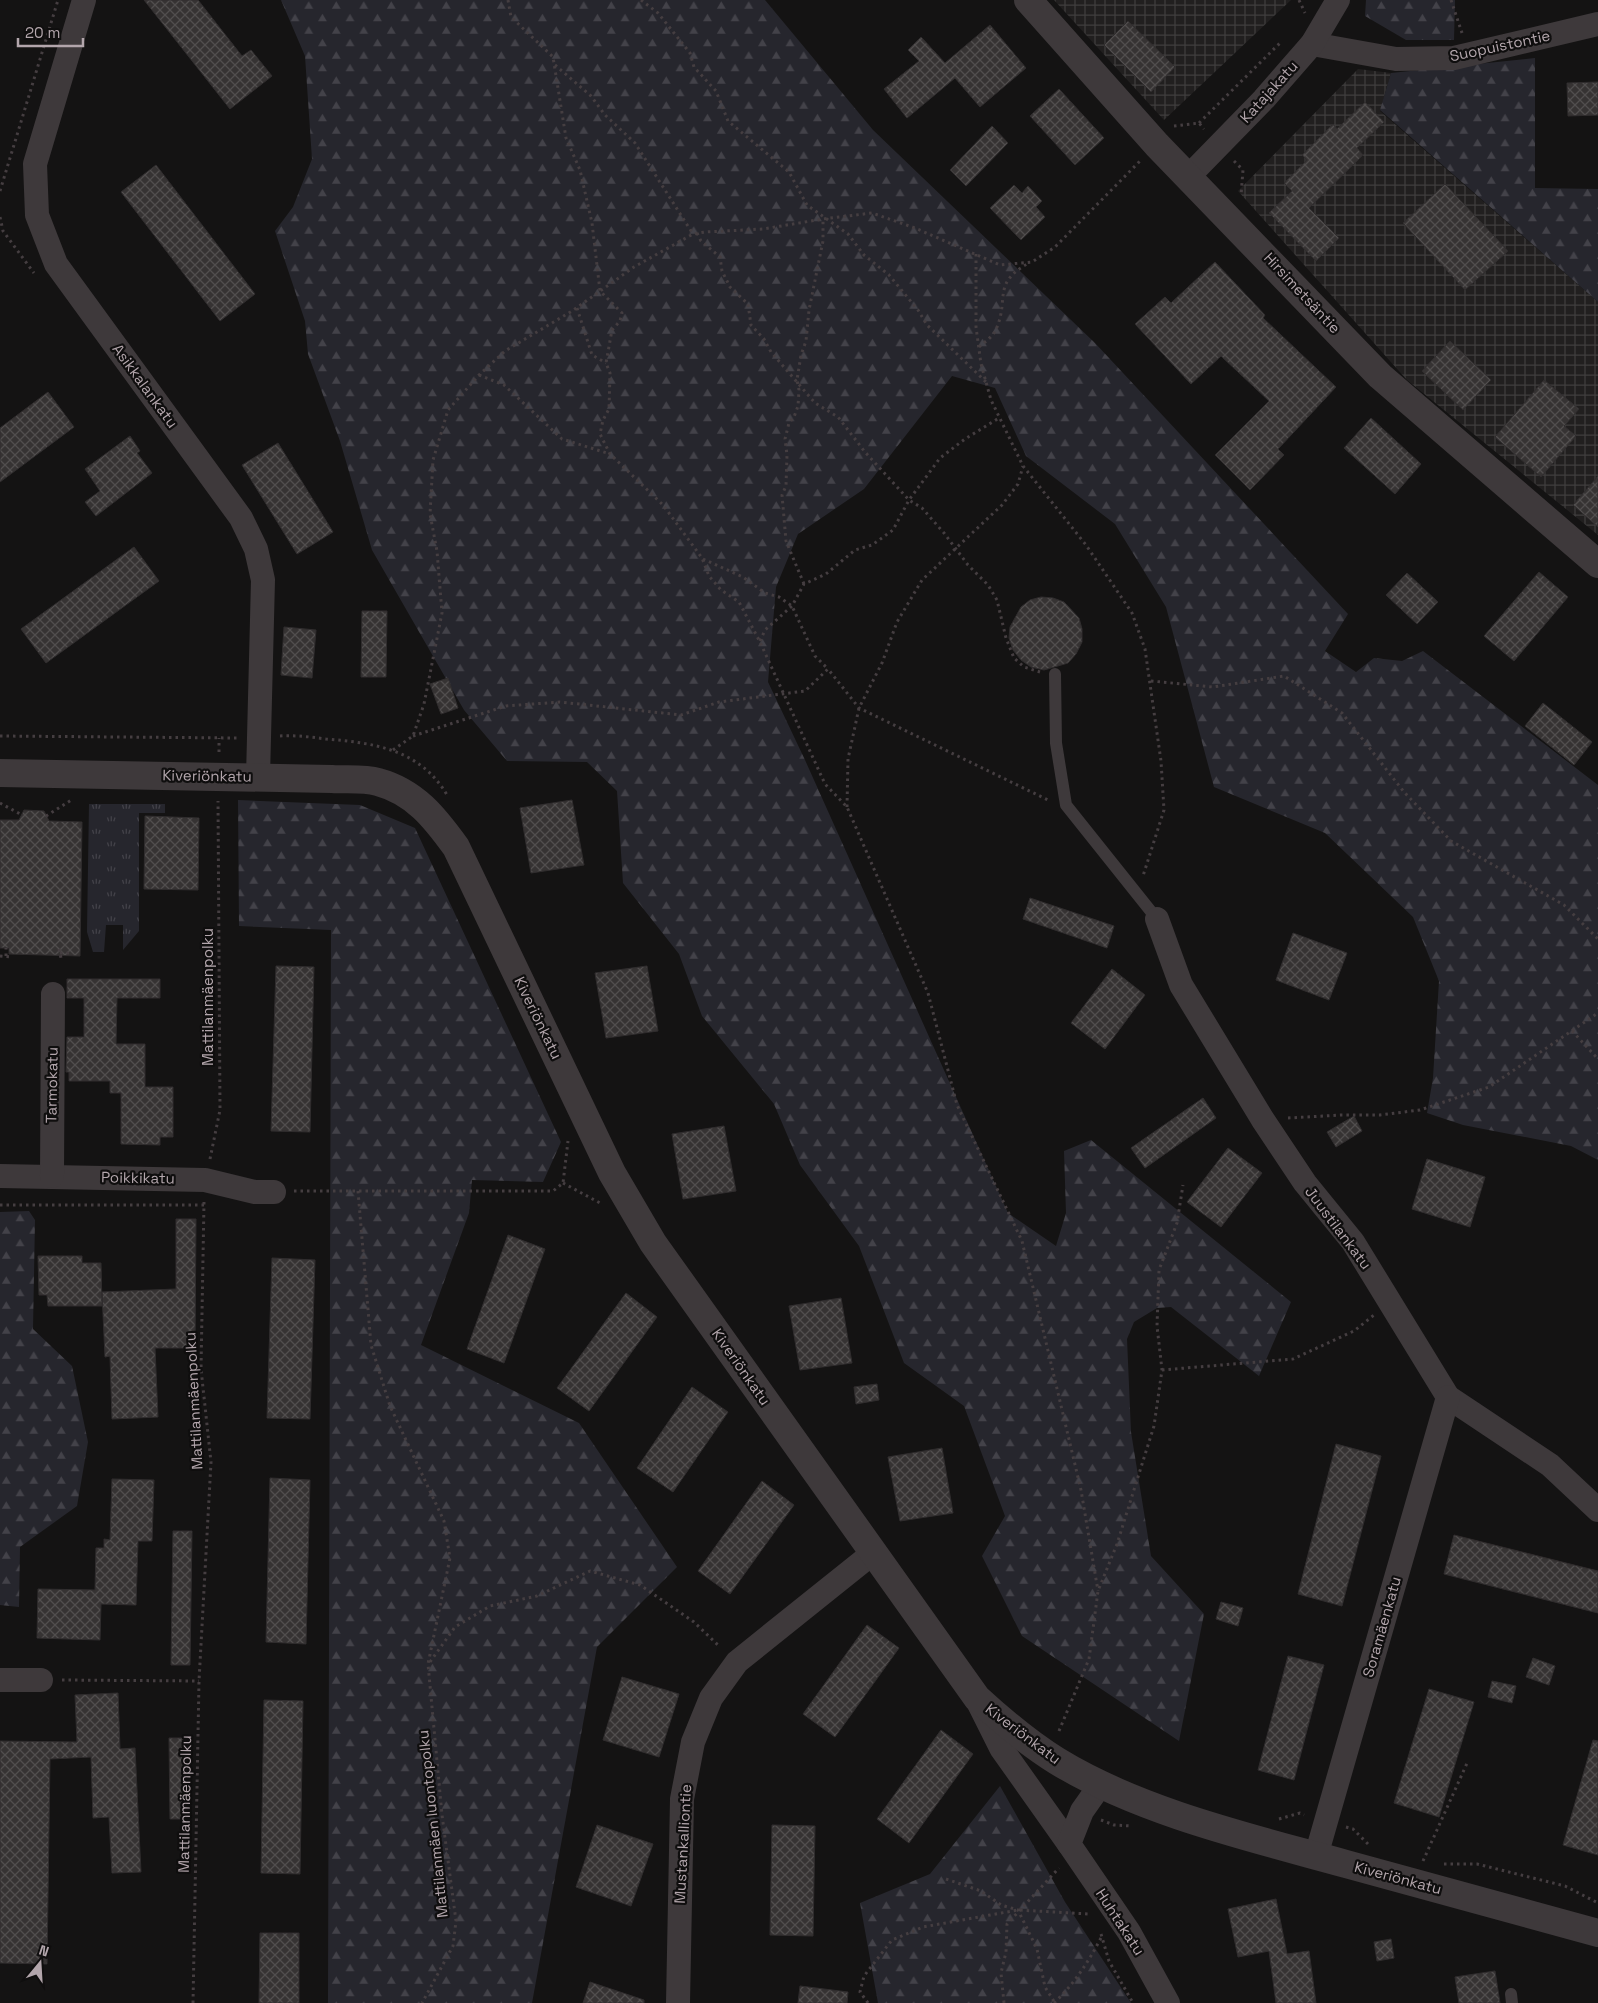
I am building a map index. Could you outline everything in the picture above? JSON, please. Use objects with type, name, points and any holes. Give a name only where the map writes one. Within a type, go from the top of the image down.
[{"type":"street","name":"Asikkalankatu","points":[[84,0],[35,164],[37,215],[56,264],[241,518],[256,549],[263,580],[258,777]]},
{"type":"street","name":"Hirsimetsäntie","points":[[1028,0],[1157,145],[1380,376],[1598,564]]},
{"type":"street","name":"Katajakatu","points":[[1189,176],[1312,44],[1338,0]]},
{"type":"street","name":"Suopuistontie","points":[[1312,44],[1396,59],[1454,58],[1598,24]]},
{"type":"street","name":"Kiveriönkatu","points":[[0,773],[218,775],[377,781],[409,795],[433,815],[456,848],[612,1173],[653,1243],[977,1698],[1004,1724],[1058,1761],[1101,1784],[1154,1806],[1238,1834],[1598,1933]]},
{"type":"street","name":"Juustilankatu","points":[[1156,919],[1181,985],[1263,1120],[1305,1183],[1353,1242],[1448,1397],[1550,1465],[1598,1510]]},
{"type":"street","name":"Tarmokatu","points":[[52,1176],[53,994]]},
{"type":"street","name":"Poikkikatu","points":[[0,1176],[205,1180],[255,1192],[274,1192]]},
{"type":"street","name":"Soramäenkatu","points":[[1316,1856],[1448,1397]]},
{"type":"street","name":"Mustankalliontie","points":[[678,2003],[684,1790],[693,1742],[711,1698],[737,1662],[873,1553]]},
{"type":"street","points":[[0,1680],[41,1680]]},
{"type":"street","name":"Huhtakatu","points":[[977,1698],[1000,1748],[1129,1932],[1168,2003]]},
{"type":"street","points":[[1069,1844],[1082,1811],[1101,1784]]},
{"type":"lane","points":[[1055,674],[1056,743],[1066,805],[1156,919]]},
{"type":"path","points":[[0,191],[58,0]]},
{"type":"path","points":[[508,0],[511,18],[554,57],[566,138],[580,170],[592,223],[600,291],[622,313],[620,321],[612,330],[606,363],[610,373],[609,409],[603,420],[600,434],[610,454],[663,506],[702,558],[709,576],[721,590],[739,602],[760,642],[825,784],[847,807],[928,993],[957,1105],[1022,1240],[1081,1490],[1098,1591]]},
{"type":"path","points":[[641,0],[658,13],[690,53],[694,67],[716,91],[728,122],[790,172],[807,206],[848,234],[864,256],[889,275],[918,310],[927,325],[986,382]]},
{"type":"path","points":[[1451,0],[1470,55]]},
{"type":"path","points":[[1301,20],[1309,7]]},
{"type":"path","points":[[1172,126],[1179,127],[1199,123],[1286,37]]},
{"type":"path","points":[[555,64],[591,96],[605,115],[635,143],[695,234],[720,257],[722,271],[730,287],[748,304],[751,325],[815,403],[838,417],[865,452],[909,500],[922,508],[956,547],[968,565],[988,585],[997,600],[1006,638],[1014,658],[1024,667],[1037,672],[1055,674]]},
{"type":"path","points":[[1199,123],[1243,170],[1240,199]]},
{"type":"path","points":[[979,347],[990,338],[998,326],[1002,293],[1011,274],[1055,247],[1142,159]]},
{"type":"path","points":[[412,736],[424,704],[442,613],[437,551],[430,514],[433,460],[448,410],[479,375],[505,351],[577,308],[634,267],[695,234],[763,229],[824,219],[872,214],[1000,265],[1032,262]]},
{"type":"path","points":[[0,217],[3,231],[40,281]]},
{"type":"path","points":[[804,584],[786,540],[782,495],[786,486],[787,455],[785,439],[789,423],[794,417],[798,406],[799,390],[797,380],[801,355],[806,341],[809,310],[823,241],[824,219]]},
{"type":"path","points":[[976,254],[976,327],[986,382],[999,418],[1023,466],[1086,546],[1132,613],[1145,649],[1151,681],[1164,810],[1137,893]]},
{"type":"path","points":[[577,308],[592,355],[606,363]]},
{"type":"path","points":[[479,375],[504,385],[562,438],[610,454]]},
{"type":"path","points":[[760,642],[765,630],[792,606],[804,584],[826,574],[855,550],[872,545],[893,530],[909,500],[940,458],[965,439],[999,418]]},
{"type":"path","points":[[847,807],[848,760],[859,708],[882,663],[902,614],[922,580],[1002,505],[1018,484],[1023,466]]},
{"type":"path","points":[[702,558],[743,577],[765,592],[779,597],[792,606],[815,656],[828,668],[859,708],[1046,800],[1066,805]]},
{"type":"path","points":[[394,750],[412,736],[506,706],[560,702],[682,715],[719,702],[782,692],[805,691],[828,668]]},
{"type":"path","points":[[1151,681],[1213,687],[1284,676],[1342,712],[1404,792],[1451,841],[1564,905],[1598,939]]},
{"type":"path","points":[[0,736],[237,738],[237,728]]},
{"type":"path","points":[[283,736],[370,742],[394,750],[422,767],[450,800]]},
{"type":"path","name":"Mattilanmäenpolku","points":[[193,2003],[199,1681],[210,1462],[201,1369],[204,1205],[205,1180],[220,1110],[219,738]]},
{"type":"path","points":[[46,816],[74,798]]},
{"type":"path","points":[[0,803],[22,815]]},
{"type":"path","points":[[0,956],[8,957],[6,948]]},
{"type":"path","points":[[61,958],[60,951],[70,953]]},
{"type":"path","points":[[1263,1120],[1341,1115],[1380,1115],[1420,1110],[1489,1087],[1598,1013]]},
{"type":"path","points":[[1572,1032],[1598,1059]]},
{"type":"path","points":[[274,1192],[553,1191],[563,1183],[568,1153],[568,1136]]},
{"type":"path","points":[[1059,1731],[1089,1659],[1098,1591],[1117,1544],[1154,1426],[1162,1370],[1157,1326],[1159,1270],[1176,1223],[1183,1185]]},
{"type":"path","name":"Mattilanmäen luontopolku","points":[[358,1191],[371,1345],[390,1406],[444,1521],[450,1558],[428,1664],[442,1815],[456,1921],[453,1946],[422,2003]]},
{"type":"path","points":[[0,1205],[204,1205]]},
{"type":"path","points":[[1162,1370],[1293,1359],[1354,1331],[1390,1302]]},
{"type":"path","points":[[428,1664],[455,1627],[490,1606],[537,1596],[590,1571],[640,1585],[694,1622],[737,1662]]},
{"type":"path","points":[[41,1680],[199,1681]]},
{"type":"path","points":[[1052,1726],[1065,1736]]},
{"type":"path","points":[[1422,1861],[1468,1762]]},
{"type":"path","points":[[1273,1821],[1300,1813],[1354,1829],[1369,1845]]},
{"type":"path","points":[[1414,1859],[1430,1864]]},
{"type":"path","points":[[1440,1864],[1477,1864],[1565,1886],[1598,1903]]},
{"type":"path","points":[[1004,2003],[1001,1973],[1006,1952],[1007,1924],[1060,1867]]},
{"type":"path","points":[[946,1879],[981,1891],[1002,1905],[1018,1910],[1037,1949],[1045,1986],[1054,2003],[1068,1990],[1092,1956],[1102,1936]]},
{"type":"path","points":[[868,2003],[860,1992],[864,1976],[892,1940],[923,1927],[1018,1910],[1092,1914]]},
{"type":"shaded area","points":[[1054,0],[1291,0],[1164,120]]},
{"type":"shaded area","points":[[1358,69],[1391,73],[1380,111],[1598,302],[1598,535],[1407,380],[1238,191]]},
{"type":"green space","points":[[281,0],[765,0],[873,130],[1095,343],[1348,614],[1325,651],[1356,672],[1374,658],[1402,661],[1423,651],[1598,785],[1598,1160],[1571,1146],[1463,1125],[1427,1113],[1433,1078],[1439,981],[1413,917],[1325,833],[1214,787],[1166,607],[1115,524],[1026,456],[995,388],[952,376],[864,489],[798,534],[776,587],[768,682],[805,760],[1008,1213],[1056,1246],[1066,1213],[1064,1151],[1091,1140],[1291,1302],[1259,1376],[1171,1307],[1157,1308],[1134,1322],[1127,1339],[1131,1432],[1151,1556],[1204,1614],[1179,1741],[1022,1636],[982,1556],[1005,1516],[964,1406],[904,1363],[859,1246],[800,1165],[774,1104],[702,1016],[679,954],[623,883],[617,791],[587,762],[507,761],[464,710],[372,550],[340,441],[308,354],[305,321],[275,231],[293,207],[312,159],[305,56]]},
{"type":"green space","points":[[1366,0],[1455,0],[1454,40],[1406,40],[1365,16]]},
{"type":"green space","points":[[1535,58],[1535,188],[1598,189],[1598,302],[1380,110],[1391,73]]},
{"type":"green space","points":[[238,800],[360,805],[415,828],[561,1142],[543,1182],[472,1180],[469,1213],[421,1345],[579,1423],[677,1567],[597,1647],[532,2003],[328,2003],[331,930],[239,926]]},
{"type":"green space","points":[[89,804],[165,804],[165,813],[139,813],[139,931],[123,950],[123,925],[106,925],[104,952],[93,952],[87,932]]},
{"type":"green space","points":[[29,1211],[35,1220],[33,1329],[72,1366],[88,1442],[77,1506],[20,1547],[19,1607],[0,1605],[0,1212]]},
{"type":"green space","points":[[1000,1786],[1065,1902],[1131,2003],[878,2003],[860,1903],[930,1874]]},
{"type":"building","points":[[144,0],[198,0],[242,56],[251,50],[272,76],[230,109]]},
{"type":"building","points":[[1128,21],[1175,67],[1151,92],[1104,45]]},
{"type":"building","points":[[990,25],[1026,68],[980,107],[955,78],[907,118],[884,89],[919,61],[908,50],[921,37],[945,63]]},
{"type":"building","points":[[1598,82],[1598,115],[1568,116],[1567,83]]},
{"type":"building","points":[[1059,89],[1104,138],[1075,165],[1030,116]]},
{"type":"building","points":[[1365,102],[1384,122],[1357,148],[1363,155],[1309,208],[1339,238],[1316,261],[1269,213],[1292,191],[1284,183],[1307,160],[1302,155],[1333,124],[1337,129]]},
{"type":"building","points":[[992,126],[1008,143],[966,186],[950,170]]},
{"type":"building","points":[[156,165],[255,294],[220,321],[121,192]]},
{"type":"building","points":[[1445,184],[1508,251],[1465,290],[1403,223]]},
{"type":"building","points":[[1014,185],[1022,193],[1028,186],[1042,201],[1036,207],[1045,217],[1021,240],[990,208]]},
{"type":"building","points":[[1215,262],[1265,315],[1263,318],[1336,387],[1278,449],[1284,455],[1250,490],[1215,455],[1269,401],[1221,356],[1191,384],[1135,324],[1165,297],[1171,303]]},
{"type":"building","points":[[1450,341],[1491,380],[1463,410],[1422,371]]},
{"type":"building","points":[[1544,380],[1579,409],[1564,426],[1576,436],[1541,477],[1495,437]]},
{"type":"building","points":[[48,392],[74,427],[0,482],[0,428]]},
{"type":"building","points":[[1371,418],[1421,464],[1395,494],[1344,448]]},
{"type":"building","points":[[130,436],[140,451],[137,453],[152,473],[96,516],[85,502],[100,491],[85,469]]},
{"type":"building","points":[[278,443],[333,532],[297,554],[242,465]]},
{"type":"building","points":[[1598,476],[1598,527],[1573,505]]},
{"type":"building","points":[[134,547],[159,581],[46,663],[21,629]]},
{"type":"building","points":[[1539,572],[1568,597],[1514,661],[1484,636]]},
{"type":"building","points":[[1407,573],[1438,602],[1417,624],[1386,595]]},
{"type":"building","points":[[1041,597],[1053,598],[1064,602],[1079,618],[1082,629],[1082,642],[1076,654],[1068,663],[1044,670],[1031,667],[1021,660],[1013,650],[1009,638],[1010,627],[1021,607],[1030,600]]},
{"type":"building","points":[[362,611],[387,611],[386,677],[361,677]]},
{"type":"building","points":[[284,627],[316,630],[312,678],[281,675]]},
{"type":"building","points":[[448,678],[458,708],[441,714],[430,684]]},
{"type":"building","points":[[1543,703],[1592,742],[1574,765],[1525,726]]},
{"type":"building","points":[[572,800],[584,865],[531,873],[520,808]]},
{"type":"building","points":[[24,810],[44,811],[49,821],[82,822],[80,956],[9,954],[9,948],[0,948],[0,820],[19,820]]},
{"type":"building","points":[[145,816],[199,818],[198,890],[144,889]]},
{"type":"building","points":[[1030,898],[1114,926],[1107,948],[1023,919]]},
{"type":"building","points":[[1293,933],[1347,953],[1329,1000],[1276,980]]},
{"type":"building","points":[[276,966],[314,967],[310,1132],[271,1131]]},
{"type":"building","points":[[647,966],[658,1031],[606,1038],[595,973]]},
{"type":"building","points":[[1112,969],[1145,995],[1105,1049],[1071,1023]]},
{"type":"building","points":[[67,979],[160,979],[160,998],[117,998],[116,1044],[145,1044],[145,1087],[173,1087],[173,1137],[160,1137],[160,1145],[121,1144],[121,1093],[110,1093],[110,1081],[69,1081],[69,1072],[66,1072],[67,1037],[84,1037],[84,998],[67,998]]},
{"type":"building","points":[[1203,1098],[1216,1118],[1145,1168],[1131,1148]]},
{"type":"building","points":[[1354,1116],[1362,1131],[1336,1147],[1327,1132]]},
{"type":"building","points":[[724,1126],[736,1191],[683,1199],[672,1134]]},
{"type":"building","points":[[1228,1148],[1262,1173],[1221,1227],[1187,1202]]},
{"type":"building","points":[[1427,1159],[1485,1177],[1470,1227],[1412,1209]]},
{"type":"building","points":[[176,1219],[196,1219],[195,1348],[155,1348],[158,1417],[112,1419],[110,1356],[105,1357],[102,1292],[176,1289]]},
{"type":"building","points":[[508,1235],[545,1249],[504,1363],[467,1349]]},
{"type":"building","points":[[38,1256],[82,1256],[82,1263],[101,1263],[102,1306],[48,1306],[47,1295],[39,1295]]},
{"type":"building","points":[[272,1258],[315,1260],[310,1419],[267,1418]]},
{"type":"building","points":[[626,1293],[657,1317],[589,1411],[557,1388]]},
{"type":"building","points":[[841,1298],[852,1363],[800,1370],[789,1306]]},
{"type":"building","points":[[877,1384],[879,1400],[856,1404],[854,1387]]},
{"type":"building","points":[[692,1387],[728,1412],[673,1492],[637,1468]]},
{"type":"building","points":[[1336,1444],[1381,1456],[1342,1606],[1298,1594]]},
{"type":"building","points":[[942,1448],[953,1513],[900,1521],[888,1457]]},
{"type":"building","points":[[270,1478],[310,1480],[306,1644],[266,1642]]},
{"type":"building","points":[[112,1479],[154,1480],[152,1541],[138,1541],[136,1605],[101,1604],[100,1640],[37,1638],[38,1589],[95,1590],[96,1548],[104,1548],[104,1539],[110,1540]]},
{"type":"building","points":[[762,1481],[794,1505],[730,1594],[698,1571]]},
{"type":"building","points":[[173,1531],[192,1531],[190,1665],[171,1665]]},
{"type":"building","points":[[1454,1535],[1598,1571],[1598,1613],[1444,1574]]},
{"type":"building","points":[[1221,1602],[1243,1608],[1238,1626],[1216,1619]]},
{"type":"building","points":[[867,1625],[899,1648],[835,1737],[803,1714]]},
{"type":"building","points":[[1288,1656],[1324,1665],[1294,1780],[1258,1770]]},
{"type":"building","points":[[1533,1658],[1555,1666],[1549,1685],[1526,1677]]},
{"type":"building","points":[[622,1677],[679,1694],[659,1757],[603,1740]]},
{"type":"building","points":[[1492,1681],[1516,1686],[1512,1703],[1488,1697]]},
{"type":"building","points":[[1429,1689],[1474,1702],[1439,1817],[1394,1803]]},
{"type":"building","points":[[118,1693],[120,1749],[135,1748],[141,1872],[112,1873],[109,1817],[93,1818],[91,1757],[50,1759],[47,1964],[0,1963],[0,1741],[77,1742],[75,1695]]},
{"type":"building","points":[[264,1700],[303,1701],[300,1874],[261,1873]]},
{"type":"building","points":[[941,1730],[973,1754],[909,1843],[877,1819]]},
{"type":"building","points":[[169,1738],[187,1738],[187,1819],[170,1819]]},
{"type":"building","points":[[1593,1740],[1598,1741],[1598,1855],[1563,1845]]},
{"type":"building","points":[[597,1825],[653,1844],[631,1906],[576,1887]]},
{"type":"building","points":[[772,1825],[815,1826],[813,1936],[770,1935]]},
{"type":"building","points":[[1276,1899],[1287,1954],[1309,1951],[1316,2003],[1276,2003],[1269,1951],[1238,1957],[1228,1909]]},
{"type":"building","points":[[260,1933],[299,1933],[299,2003],[259,2003]]},
{"type":"building","points":[[1391,1939],[1394,1958],[1377,1961],[1374,1942]]},
{"type":"building","points":[[1495,1971],[1500,2003],[1459,2003],[1455,1977]]},
{"type":"building","points":[[590,1982],[644,2000],[644,2003],[583,2003]]},
{"type":"building","points":[[800,1986],[848,1992],[847,2003],[798,2003]]}]
